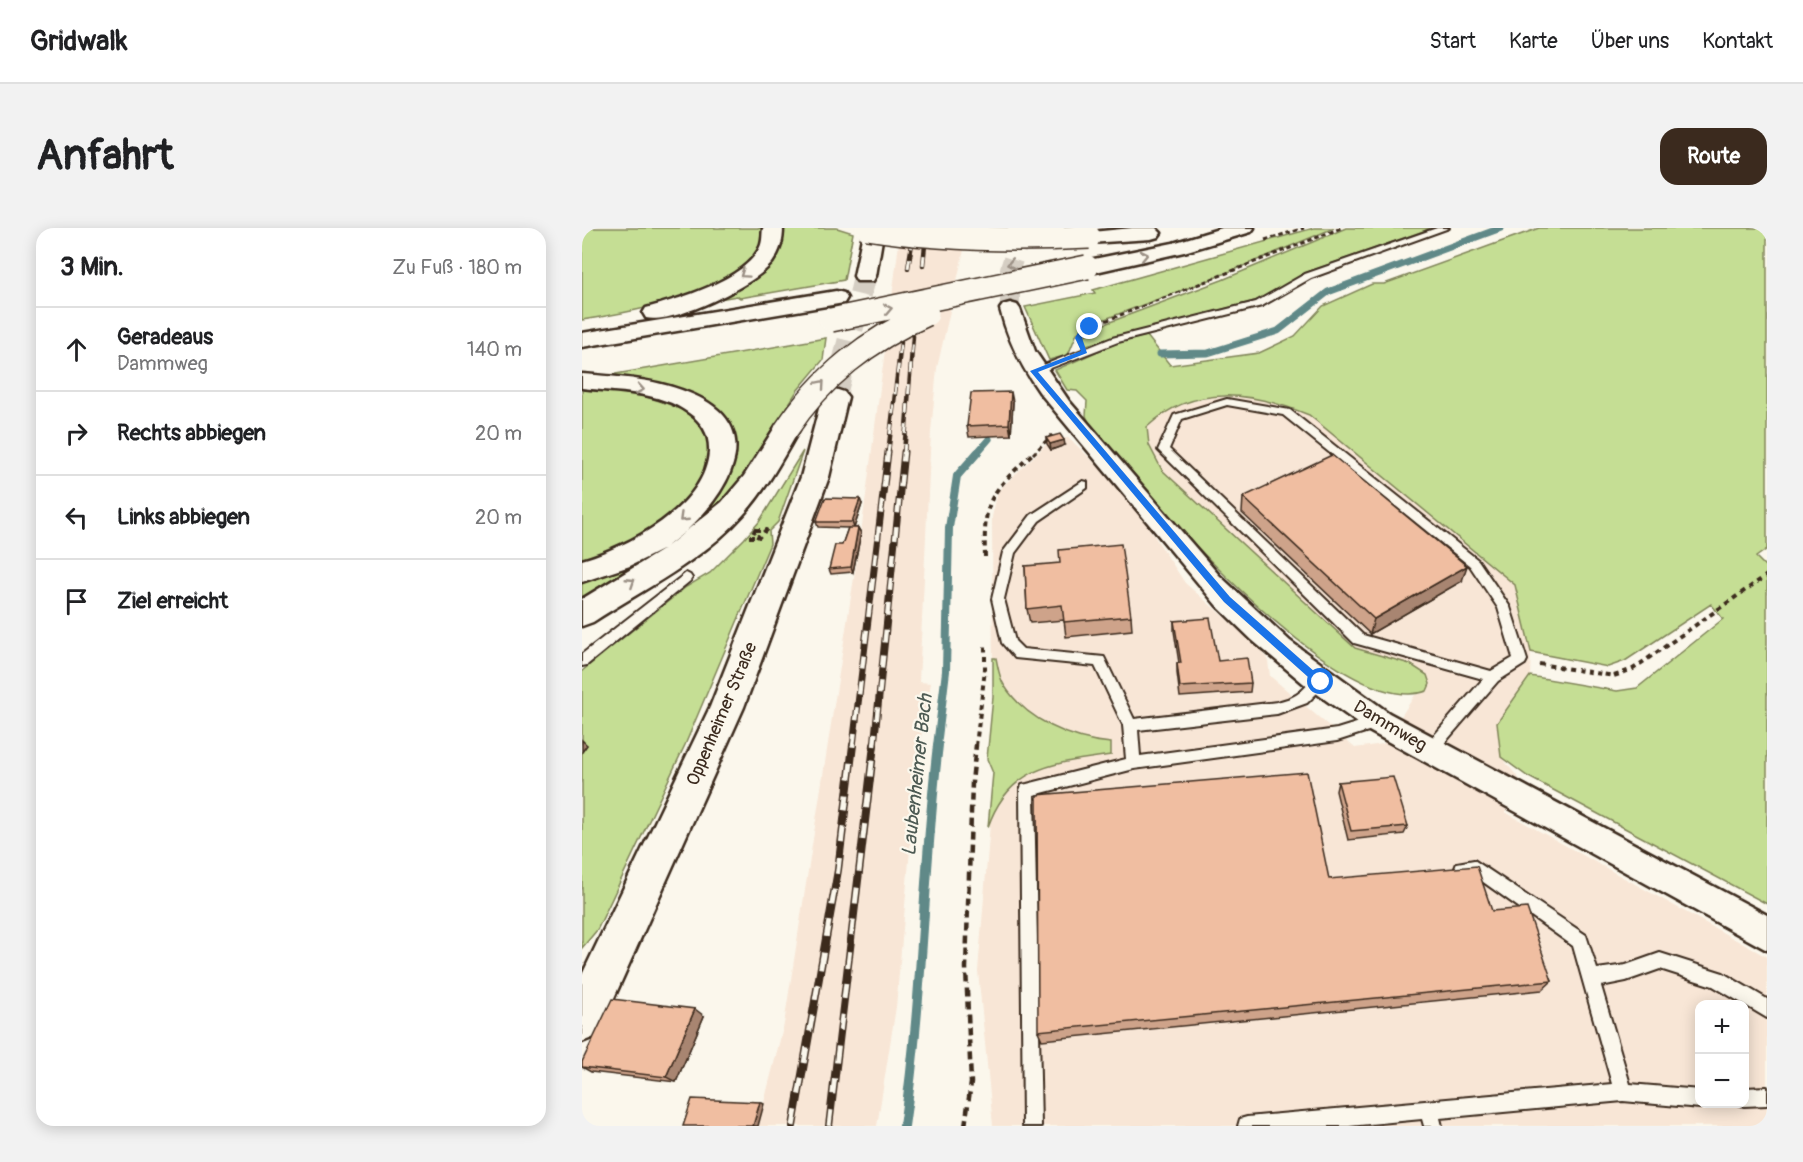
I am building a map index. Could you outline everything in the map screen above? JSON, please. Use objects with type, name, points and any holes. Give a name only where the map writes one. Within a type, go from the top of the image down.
[{"type":"main road","points":[[582,335],[693,301],[732,282],[746,274],[768,253],[774,238],[773,228]]},
{"type":"main road","points":[[867,228],[958,240],[1010,241],[1088,250],[1177,248],[1244,228]]},
{"type":"main road","points":[[865,276],[874,228]]},
{"type":"main road","points":[[582,362],[724,339],[833,309],[1173,228]]},
{"type":"main road","points":[[582,614],[694,540],[725,514],[749,490],[786,430],[828,376],[860,350],[903,325],[1088,250]]},
{"type":"main road","points":[[582,340],[994,288]]},
{"type":"main road","points":[[582,381],[642,389],[685,400],[698,407],[716,423],[723,450],[720,468],[708,491],[668,532],[627,555],[582,571]]},
{"type":"main road","name":"Oppenheimer Straße","points":[[586,1005],[727,707],[815,477],[835,397]]},
{"type":"street","name":"Dammweg","points":[[1010,309],[1018,340],[1034,371],[1227,600],[1321,682],[1379,722],[1767,933]]},
{"type":"lane","points":[[1034,371],[1115,340],[1259,304],[1276,297],[1308,276],[1445,228]]},
{"type":"lane","points":[[1430,750],[1493,677],[1520,660],[1504,607],[1474,563],[1286,412],[1227,402],[1178,417],[1163,450],[1359,639],[1493,677]]},
{"type":"lane","points":[[1083,485],[1035,518],[1009,552],[998,598],[1009,643],[1020,654],[1099,661],[1130,725],[1134,763]]},
{"type":"lane","points":[[582,661],[686,578]]},
{"type":"lane","points":[[1130,725],[1277,708],[1302,699],[1321,682]]},
{"type":"lane","points":[[1032,1126],[1027,790],[1134,763],[1337,735],[1379,722]]},
{"type":"lane","points":[[1441,870],[1474,867],[1580,941],[1623,1092]]},
{"type":"lane","points":[[1590,979],[1626,972],[1660,961],[1717,979],[1767,1009]]},
{"type":"lane","points":[[1247,1126],[1431,1118],[1623,1092],[1695,1099]]},
{"type":"lane","points":[[1749,1097],[1767,1096]]},
{"type":"path","points":[[1084,352],[1079,338],[1086,329],[1341,228]]},
{"type":"path","points":[[985,564],[984,520],[989,500],[1012,471],[1049,435]]},
{"type":"path","points":[[749,537],[759,537],[766,530],[755,530],[753,534],[758,537]]},
{"type":"path","points":[[1520,660],[1614,676],[1624,673],[1767,575]]},
{"type":"path","points":[[965,1126],[971,1083],[966,968],[972,782],[985,669],[985,634]]},
{"type":"shaded area","points":[[901,228],[969,228],[937,368],[931,432],[919,682],[931,683],[919,748],[896,1007],[877,1126],[758,1126],[784,1024],[861,533]]},
{"type":"shaded area","points":[[1245,395],[1277,402],[1309,415],[1515,585],[1531,652],[1530,676],[1497,723],[1501,757],[1521,781],[1505,812],[1767,957],[1767,1126],[993,1126],[978,971],[993,787],[993,773],[987,759],[993,697],[992,517],[998,491],[1053,438],[1069,438],[1126,493],[1185,583],[1262,650],[1268,661],[1270,676],[1355,748],[1383,744],[1415,695],[1427,691],[1410,664],[1355,648],[1162,470],[1149,445],[1147,427],[1162,413],[1190,402],[1218,396]]},
{"type":"green space","points":[[582,228],[765,228],[760,249],[744,268],[721,283],[661,304],[582,320]]},
{"type":"green space","points":[[784,228],[837,228],[853,233],[844,280],[740,298],[737,296],[713,300],[777,254],[782,245]]},
{"type":"green space","points":[[1314,228],[1334,228],[1207,281],[1089,325],[1077,333],[1068,355],[1049,360],[1025,307],[1095,293],[1093,290]]},
{"type":"green space","points":[[1346,228],[1432,228],[1305,273],[1266,298],[1086,345],[1084,336],[1094,328],[1222,280]]},
{"type":"green space","points":[[1539,228],[1767,228],[1767,549],[1756,557],[1767,568],[1767,904],[1527,776],[1501,757],[1497,723],[1530,676],[1617,691],[1637,688],[1723,619],[1711,604],[1625,661],[1608,667],[1531,652],[1515,585],[1309,415],[1268,401],[1225,396],[1185,403],[1165,413],[1147,427],[1149,445],[1162,470],[1355,648],[1410,664],[1427,675],[1430,684],[1427,691],[1390,692],[1346,673],[1299,641],[1250,599],[1203,553],[1097,437],[1086,416],[1087,401],[1077,391],[1067,390],[1055,370],[1121,341],[1147,336],[1170,365],[1259,353],[1295,336],[1323,306],[1372,284],[1384,284]]},
{"type":"green space","points":[[826,338],[823,360],[797,391],[737,487],[720,507],[685,537],[582,604],[582,580],[659,545],[687,527],[714,499],[730,471],[734,457],[734,443],[730,429],[721,416],[707,403],[598,377]]},
{"type":"green space","points":[[582,390],[634,395],[671,405],[687,413],[700,424],[709,438],[710,445],[707,469],[698,488],[674,514],[650,531],[582,562]]},
{"type":"green space","points":[[803,451],[778,522],[769,531],[770,544],[685,745],[597,930],[582,948],[582,752],[587,745],[582,744],[582,671],[686,587],[710,573],[759,522]]},
{"type":"green space","points":[[993,658],[996,658],[1004,685],[1013,697],[1037,718],[1066,733],[1111,743],[1111,755],[1071,761],[1036,771],[1008,791],[997,807],[988,827],[993,773],[987,759],[993,697]]},
{"type":"building","points":[[1011,392],[1009,424],[967,426],[971,393]]},
{"type":"building","points":[[1060,434],[1064,440],[1050,444],[1046,438]]},
{"type":"building","points":[[1332,455],[1467,566],[1374,619],[1243,497]]},
{"type":"building","points":[[825,498],[860,499],[852,522],[816,522]]},
{"type":"building","points":[[848,528],[858,528],[851,567],[829,569],[835,545],[842,545]]},
{"type":"building","points":[[1121,544],[1131,616],[1064,622],[1062,605],[1027,609],[1025,566],[1060,563],[1059,550]]},
{"type":"building","points":[[1210,618],[1218,661],[1247,658],[1251,683],[1180,687],[1177,663],[1181,663],[1174,621]]},
{"type":"building","points":[[1307,772],[1329,879],[1477,866],[1492,911],[1527,908],[1552,981],[1038,1031],[1037,795]]},
{"type":"building","points":[[1393,777],[1408,826],[1351,831],[1338,782]]},
{"type":"building","points":[[612,999],[695,1009],[666,1077],[582,1067],[582,1062]]},
{"type":"building","points":[[692,1099],[760,1102],[753,1126],[683,1126]]},
{"type":"waterway","name":"Laubenheimer Bach","points":[[1160,354],[1208,353],[1278,331],[1328,292],[1501,228]]},
{"type":"waterway","name":"Laubenheimer Bach","points":[[976,454],[989,439]]},
{"type":"waterway","name":"Laubenheimer Bach","points":[[937,746],[946,671],[949,528],[957,476],[978,452]]},
{"type":"waterway","name":"Laubenheimer Bach","points":[[904,1126],[915,1031],[938,745]]},
{"type":"tunnel","points":[[1010,309],[1010,269],[1022,231]]},
{"type":"tunnel","points":[[835,397],[865,276]]},
{"type":"railway","points":[[908,268],[912,244]]},
{"type":"railway","points":[[923,265],[925,245]]},
{"type":"railway","points":[[904,454],[913,336]]},
{"type":"railway","points":[[888,454],[901,342]]},
{"type":"railway","points":[[853,746],[888,452]]},
{"type":"railway","points":[[874,746],[904,452]]},
{"type":"railway","points":[[793,1126],[838,870],[853,745]]},
{"type":"railway","points":[[829,1126],[874,745]]},
{"type":"route","points":[[1090,327],[1083,331],[1079,338],[1084,352],[1034,371],[1227,600],[1321,682]]}]
